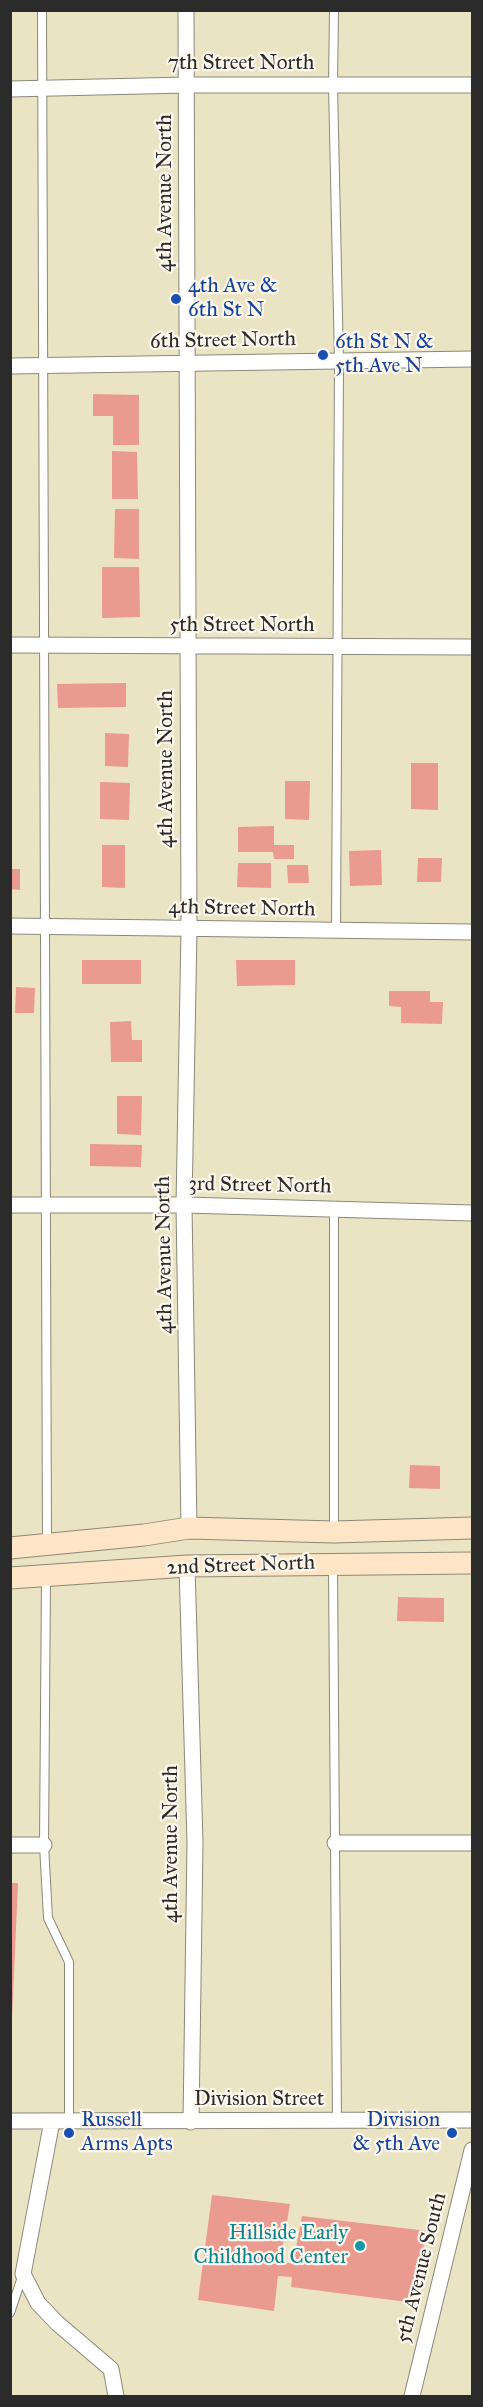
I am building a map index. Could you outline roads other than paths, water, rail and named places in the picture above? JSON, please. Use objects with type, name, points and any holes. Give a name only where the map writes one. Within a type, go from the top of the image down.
[{"type":"main road","points":[[10,1548],[144,1535],[189,1527],[334,1532],[472,1528]]},
{"type":"main road","name":"2nd Street North","points":[[10,1578],[187,1566],[472,1563]]},
{"type":"street","name":"4th Avenue North","points":[[186,10],[189,930],[184,1205],[189,1527]]},
{"type":"street","name":"7th Street North","points":[[10,89],[187,85],[472,86]]},
{"type":"street","name":"6th Street North","points":[[10,366],[472,359]]},
{"type":"street","name":"5th Street North","points":[[10,645],[472,647]]},
{"type":"street","name":"4th Street North","points":[[10,926],[472,932]]},
{"type":"street","name":"3rd Street North","points":[[10,1206],[184,1205],[472,1213]]},
{"type":"street","name":"4th Avenue North","points":[[187,1566],[195,1844],[191,2121]]},
{"type":"street","points":[[335,1843],[472,1843]]},
{"type":"street","points":[[10,1845],[44,1845]]},
{"type":"street","name":"Division Street","points":[[10,2121],[472,2120]]},
{"type":"street","points":[[52,2121],[23,2274],[38,2303],[111,2368],[116,2397]]},
{"type":"street","name":"5th Avenue South","points":[[414,2396],[472,2150]]},
{"type":"lane","points":[[42,10],[47,1543]]},
{"type":"lane","points":[[334,10],[333,85],[339,360],[336,931]]},
{"type":"lane","points":[[334,1209],[334,1532]]},
{"type":"lane","points":[[333,1563],[337,2121]]},
{"type":"lane","points":[[46,1576],[44,1845],[48,1918],[69,1962],[69,2121]]},
{"type":"lane","points":[[10,2313],[23,2274]]},
{"type":"place","name":"4th Ave & 6th St N","points":[[176,299]]},
{"type":"place","name":"6th St N & 5th Ave N","points":[[323,355]]},
{"type":"place","name":"Russell Arms Apts","points":[[69,2133]]},
{"type":"place","name":"Division & 5th Ave","points":[[452,2133]]},
{"type":"place","name":"Hillside Early Childhood Center","points":[[360,2246]]}]
